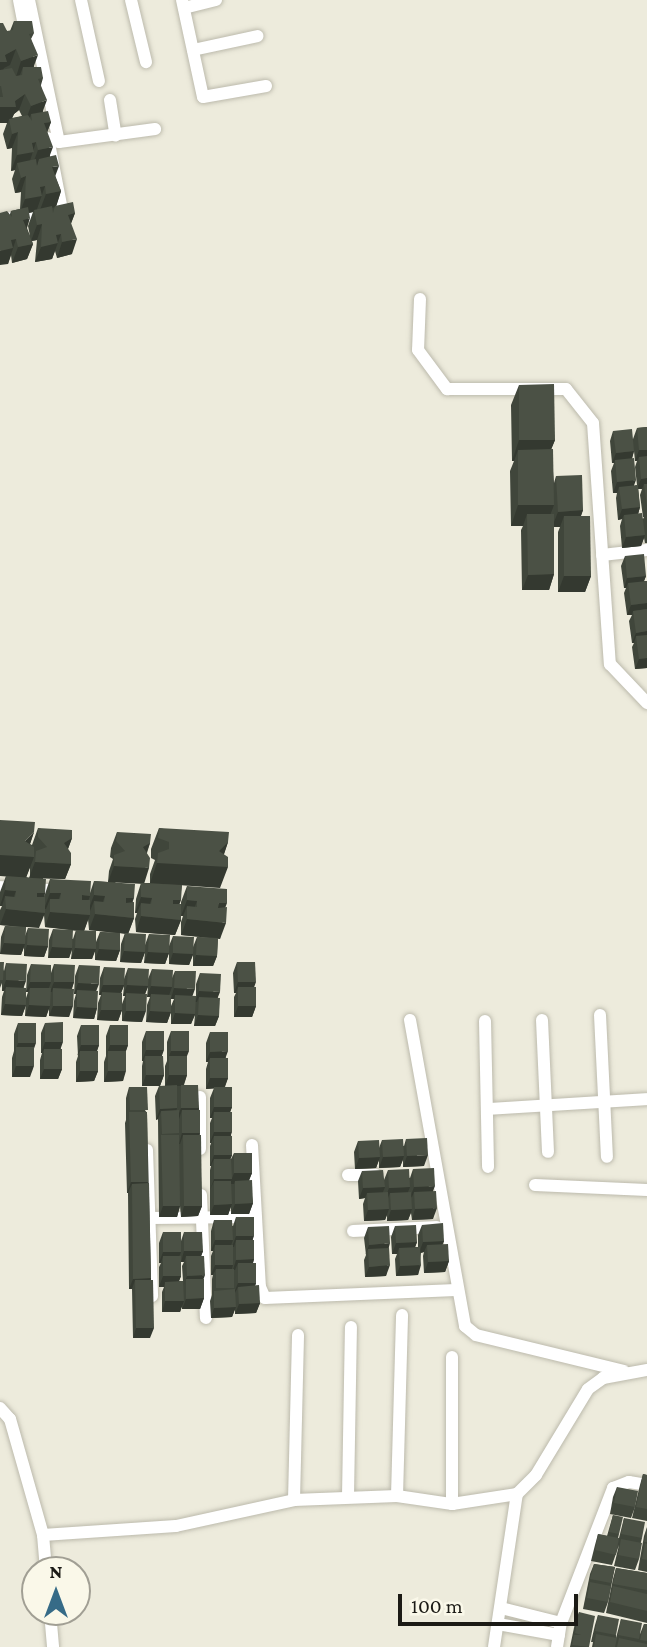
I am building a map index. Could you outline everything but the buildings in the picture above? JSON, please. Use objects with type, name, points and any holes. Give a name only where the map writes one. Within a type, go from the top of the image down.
[{"type":"street","points":[[0,220],[62,210],[19,0]]},
{"type":"street","points":[[29,0],[58,142],[155,129]]},
{"type":"street","points":[[81,0],[99,81]]},
{"type":"street","points":[[131,0],[146,62]]},
{"type":"street","points":[[216,0],[183,4],[202,97],[266,86]]},
{"type":"street","points":[[193,50],[258,36]]},
{"type":"street","points":[[110,100],[116,136]]},
{"type":"street","points":[[420,299],[418,349],[447,389],[566,389],[593,422],[610,664],[647,703]]},
{"type":"street","points":[[602,555],[647,550]]},
{"type":"street","points":[[0,887],[79,892]]},
{"type":"street","points":[[600,1015],[607,1157]]},
{"type":"street","points":[[410,1020],[431,1174],[446,1226],[461,1319],[476,1335],[626,1371]]},
{"type":"street","points":[[542,1020],[548,1152]]},
{"type":"street","points":[[485,1021],[488,1167]]},
{"type":"street","points":[[200,1097],[201,1218],[206,1318]]},
{"type":"street","points":[[488,1108],[647,1099]]},
{"type":"street","points":[[147,1138],[153,1313]]},
{"type":"street","points":[[252,1145],[260,1287],[265,1298],[456,1290]]},
{"type":"street","points":[[348,1175],[386,1174]]},
{"type":"street","points":[[535,1185],[647,1189]]},
{"type":"street","points":[[150,1219],[256,1217]]},
{"type":"street","points":[[353,1231],[446,1226]]},
{"type":"street","points":[[397,1496],[402,1315]]},
{"type":"street","points":[[348,1496],[351,1327]]},
{"type":"street","points":[[295,1500],[298,1335]]},
{"type":"street","points":[[452,1504],[453,1357]]},
{"type":"street","points":[[43,1535],[176,1526],[295,1500],[397,1496],[452,1504],[517,1494],[536,1475],[588,1389],[603,1378],[626,1371],[647,1370]]},
{"type":"street","points":[[0,1408],[10,1419],[43,1535],[45,1556]]},
{"type":"street","points":[[561,1629],[606,1522],[613,1488],[629,1482],[647,1485]]},
{"type":"street","points":[[494,1647],[517,1494]]},
{"type":"street","points":[[501,1608],[561,1629]]},
{"type":"street","points":[[498,1624],[561,1629],[580,1615]]},
{"type":"street","points":[[51,1626],[53,1647]]}]
